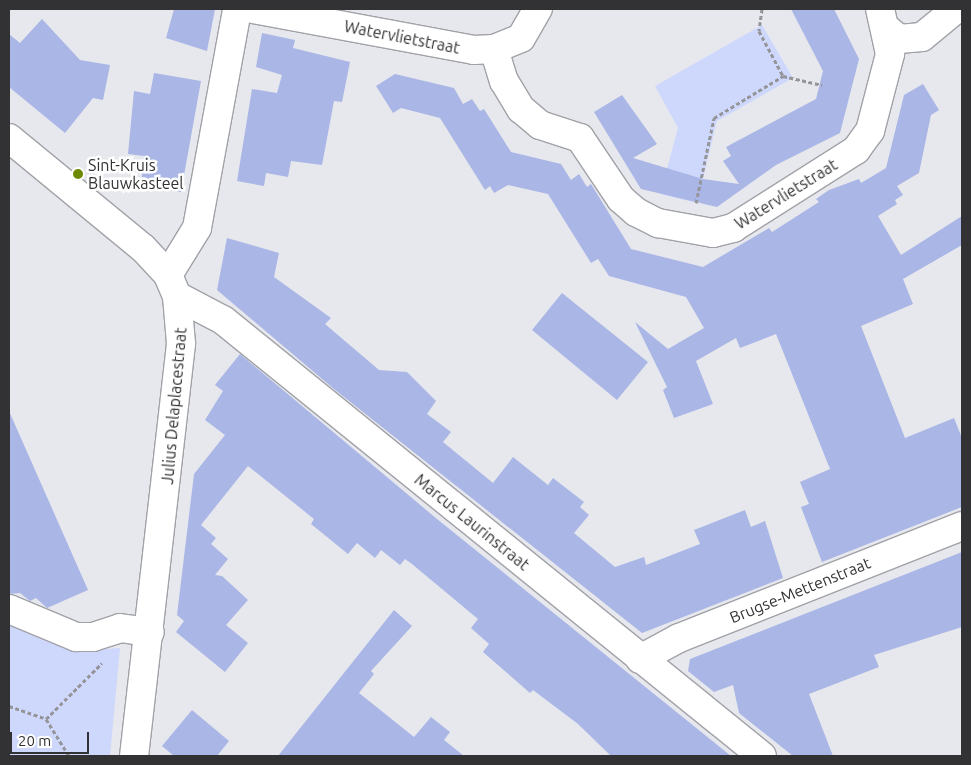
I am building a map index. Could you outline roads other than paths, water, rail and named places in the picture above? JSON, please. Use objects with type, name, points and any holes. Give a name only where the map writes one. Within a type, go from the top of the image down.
[{"type":"street","points":[[173,286],[197,228],[237,9]]},
{"type":"street","name":"Watervlietstraat","points":[[252,9],[474,50],[494,49],[521,38],[538,9]]},
{"type":"street","name":"Watervlietstraat","points":[[884,19],[899,39],[922,37],[956,9]]},
{"type":"street","name":"Watervlietstraat","points":[[494,49],[504,81],[521,109],[540,125],[580,138],[621,199],[636,212],[658,223],[713,233],[734,228],[856,150],[870,131],[890,54],[884,19]]},
{"type":"street","name":"Marcus Laurinstraat","points":[[9,138],[143,248],[173,286],[223,320],[762,756]]},
{"type":"street","name":"Julius Delaplacestraat","points":[[134,756],[150,632],[182,344],[173,286]]},
{"type":"street","name":"Brugse-Mettenstraat","points":[[640,659],[679,638],[962,526]]},
{"type":"street","points":[[9,609],[76,637],[93,637],[120,628],[150,632]]},
{"type":"place","name":"Sint-Kruis Blauwkasteel","points":[[78,174]]}]
